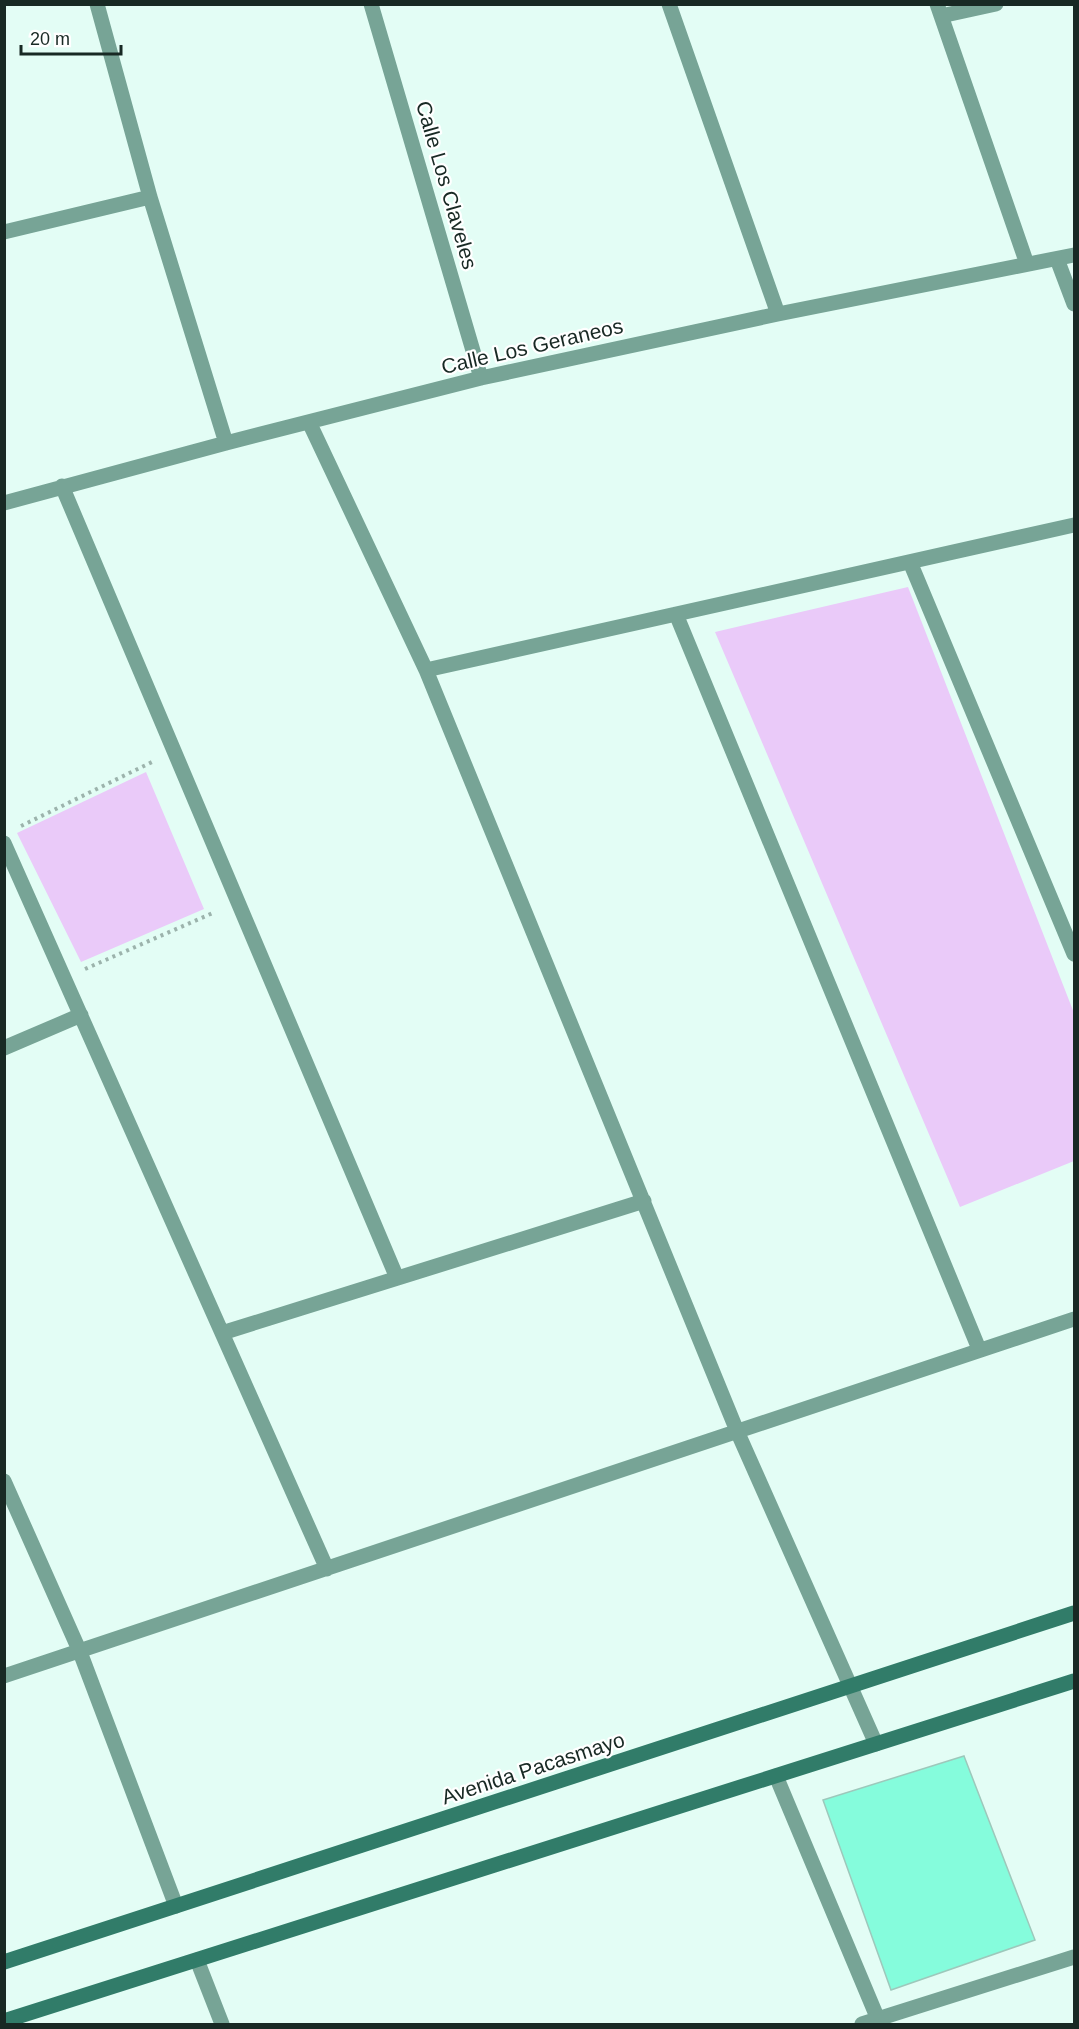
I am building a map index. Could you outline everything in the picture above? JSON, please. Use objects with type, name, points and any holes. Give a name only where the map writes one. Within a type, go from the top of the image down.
[{"type":"main road","name":"Avenida Pacasmayo","points":[[4,1962],[1074,1612]]},
{"type":"main road","points":[[4,2021],[1074,1681]]},
{"type":"street","points":[[97,4],[150,197],[226,443]]},
{"type":"street","name":"Calle Los Claveles","points":[[371,4],[481,378]]},
{"type":"street","points":[[669,4],[778,314]]},
{"type":"street","points":[[996,4],[939,10],[1027,264]]},
{"type":"street","points":[[4,232],[150,197]]},
{"type":"street","name":"Calle Los Geraneos","points":[[4,503],[481,378],[778,314],[1074,255]]},
{"type":"street","points":[[1057,259],[1074,304]]},
{"type":"street","points":[[309,422],[426,670],[737,1431],[876,1744]]},
{"type":"street","points":[[62,486],[397,1278]]},
{"type":"street","points":[[426,670],[1074,525]]},
{"type":"street","points":[[910,561],[1074,954]]},
{"type":"street","points":[[676,614],[979,1349]]},
{"type":"street","points":[[4,843],[327,1569]]},
{"type":"street","points":[[4,1048],[81,1015]]},
{"type":"street","points":[[222,1333],[644,1201]]},
{"type":"street","points":[[4,1676],[1074,1318]]},
{"type":"street","points":[[4,1481],[80,1652],[176,1906]]},
{"type":"street","points":[[776,1776],[879,2022]]},
{"type":"street","points":[[862,2025],[879,2022],[1074,1957]]},
{"type":"street","points":[[197,1960],[222,2025]]},
{"type":"path","points":[[15,829],[174,751]]},
{"type":"path","points":[[65,978],[238,902]]},
{"type":"shaded area","points":[[908,587],[1074,1013],[1074,1161],[960,1207],[715,632]]},
{"type":"shaded area","points":[[146,772],[204,909],[81,962],[17,833]]},
{"type":"building","points":[[964,1756],[1035,1940],[891,1990],[823,1800]]}]
